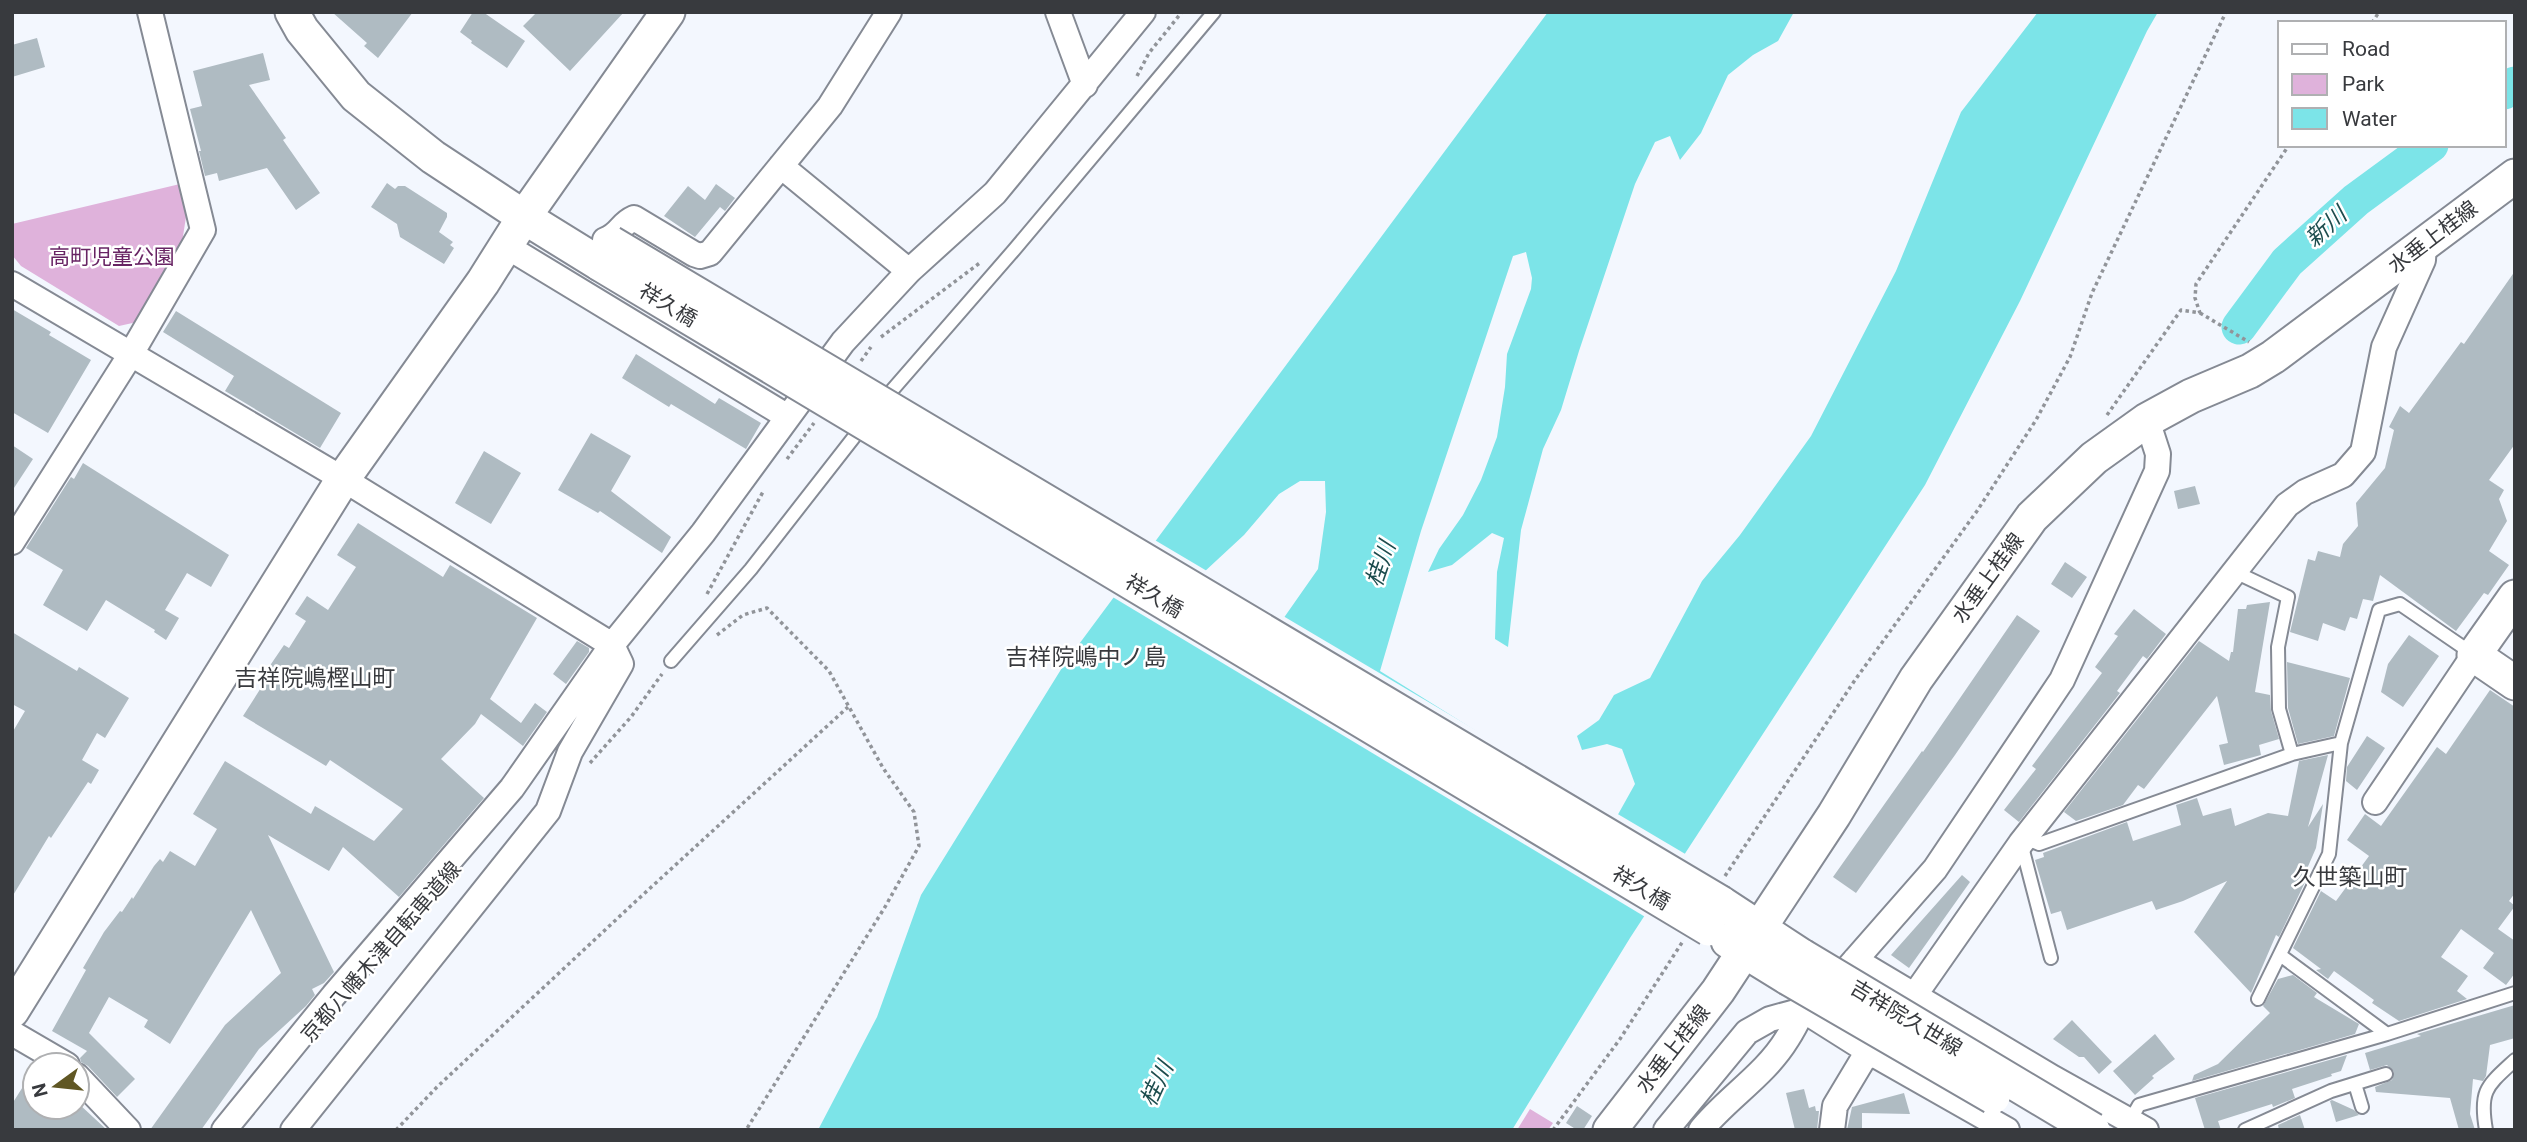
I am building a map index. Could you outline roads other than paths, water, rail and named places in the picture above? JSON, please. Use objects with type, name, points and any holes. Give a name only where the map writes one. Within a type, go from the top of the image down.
[{"type":"street","points":[[12,542],[131,354],[203,230],[150,12]]},
{"type":"street","points":[[292,12],[302,30],[356,96],[433,157],[524,218],[605,249],[626,221],[634,218],[700,256],[710,253],[830,106],[889,12]]},
{"type":"street","points":[[12,1011],[343,479],[483,282],[524,218],[668,12]]},
{"type":"street","points":[[1058,12],[1085,85]]},
{"type":"street","points":[[224,1130],[334,995],[512,788],[612,645],[703,533],[842,342],[909,271],[995,193],[1143,12]]},
{"type":"street","points":[[782,166],[909,271]]},
{"type":"street","name":"水垂上桂線","points":[[1610,1130],[1718,991],[1834,815],[1916,679],[2032,517],[2094,458],[2147,420],[2191,396],[2250,371],[2273,357],[2515,176]]},
{"type":"street","points":[[1832,1130],[1835,1106],[1868,1051],[1909,994],[2023,841],[2287,505],[2305,492],[2343,475],[2354,466],[2363,452],[2384,347],[2423,260],[2424,244]]},
{"type":"street","points":[[506,246],[788,418]]},
{"type":"street","name":"祥久橋","points":[[605,249],[1708,914]]},
{"type":"street","points":[[12,284],[343,479],[612,645],[621,664],[570,752],[548,811],[293,1130]]},
{"type":"street","points":[[1701,1130],[1787,1041],[1802,1010],[1855,960],[1935,869],[2062,680],[2157,471],[2158,454],[2147,420]]},
{"type":"street","points":[[2375,802],[2515,597]]},
{"type":"street","points":[[2474,655],[2515,683]]},
{"type":"street","name":"吉祥院久世線","points":[[1708,914],[1752,939],[2049,1130]]},
{"type":"street","points":[[1855,960],[1909,994],[2138,1125]]},
{"type":"street","name":"吉祥院久世線","points":[[1795,967],[2093,1130]]},
{"type":"street","points":[[1666,1130],[1747,1032],[1770,1019],[1802,1010],[2007,1130]]},
{"type":"street","points":[[12,1033],[43,1051]]},
{"type":"street","points":[[91,1091],[128,1130]]},
{"type":"lane","points":[[670,666],[751,569],[844,447],[1214,12]]},
{"type":"lane","points":[[2235,572],[2288,597],[2278,648],[2278,709],[2292,754]]},
{"type":"lane","points":[[2258,999],[2329,854],[2341,743],[2379,610],[2400,604],[2474,655]]},
{"type":"lane","points":[[2051,958],[2023,841],[2039,844],[2292,754],[2341,743]]},
{"type":"lane","points":[[2280,955],[2387,1034]]},
{"type":"lane","points":[[2138,1125],[2139,1105],[2387,1034],[2515,993]]},
{"type":"lane","points":[[2486,1130],[2482,1105],[2491,1082],[2515,1060]]},
{"type":"lane","points":[[2245,1130],[2331,1091],[2386,1074]]},
{"type":"lane","points":[[2355,1084],[2362,1107]]},
{"type":"water","name":"桂川","points":[[1548,12],[1794,12],[1778,41],[1753,55],[1728,75],[1701,133],[1680,160],[1670,136],[1655,142],[1635,184],[1561,410],[1543,449],[1521,530],[1508,647],[1495,639],[1497,572],[1504,538],[1492,533],[1452,565],[1428,572],[1481,480],[1497,437],[1507,354],[1531,289],[1532,278],[1526,252],[1513,256],[1421,531],[1380,671],[1616,818],[1635,784],[1622,749],[1607,744],[1582,750],[1577,736],[1599,720],[1614,695],[1650,678],[1702,581],[1740,535],[1811,436],[1896,271],[1961,112],[2038,12],[2158,12],[2020,301],[1925,485],[1630,938],[1512,1130],[818,1130],[877,1017],[921,895],[1065,663]],"holes":[[[1300,481],[1325,481],[1326,512],[1318,569],[1283,619],[1203,573],[1244,535],[1279,494]]]},
{"type":"waterway","name":"新川","points":[[2506,91],[2515,84]]},
{"type":"waterway","name":"新川","points":[[2239,327],[2287,262],[2356,200],[2428,147]]},
{"type":"district","name":"吉祥院嶋中ノ島","points":[[1086,657]]},
{"type":"district","name":"吉祥院嶋樫山町","points":[[315,678]]},
{"type":"district","name":"久世築山町","points":[[2350,877]]},
{"type":"park label","name":"高町児童公園","points":[[112,257]]}]
